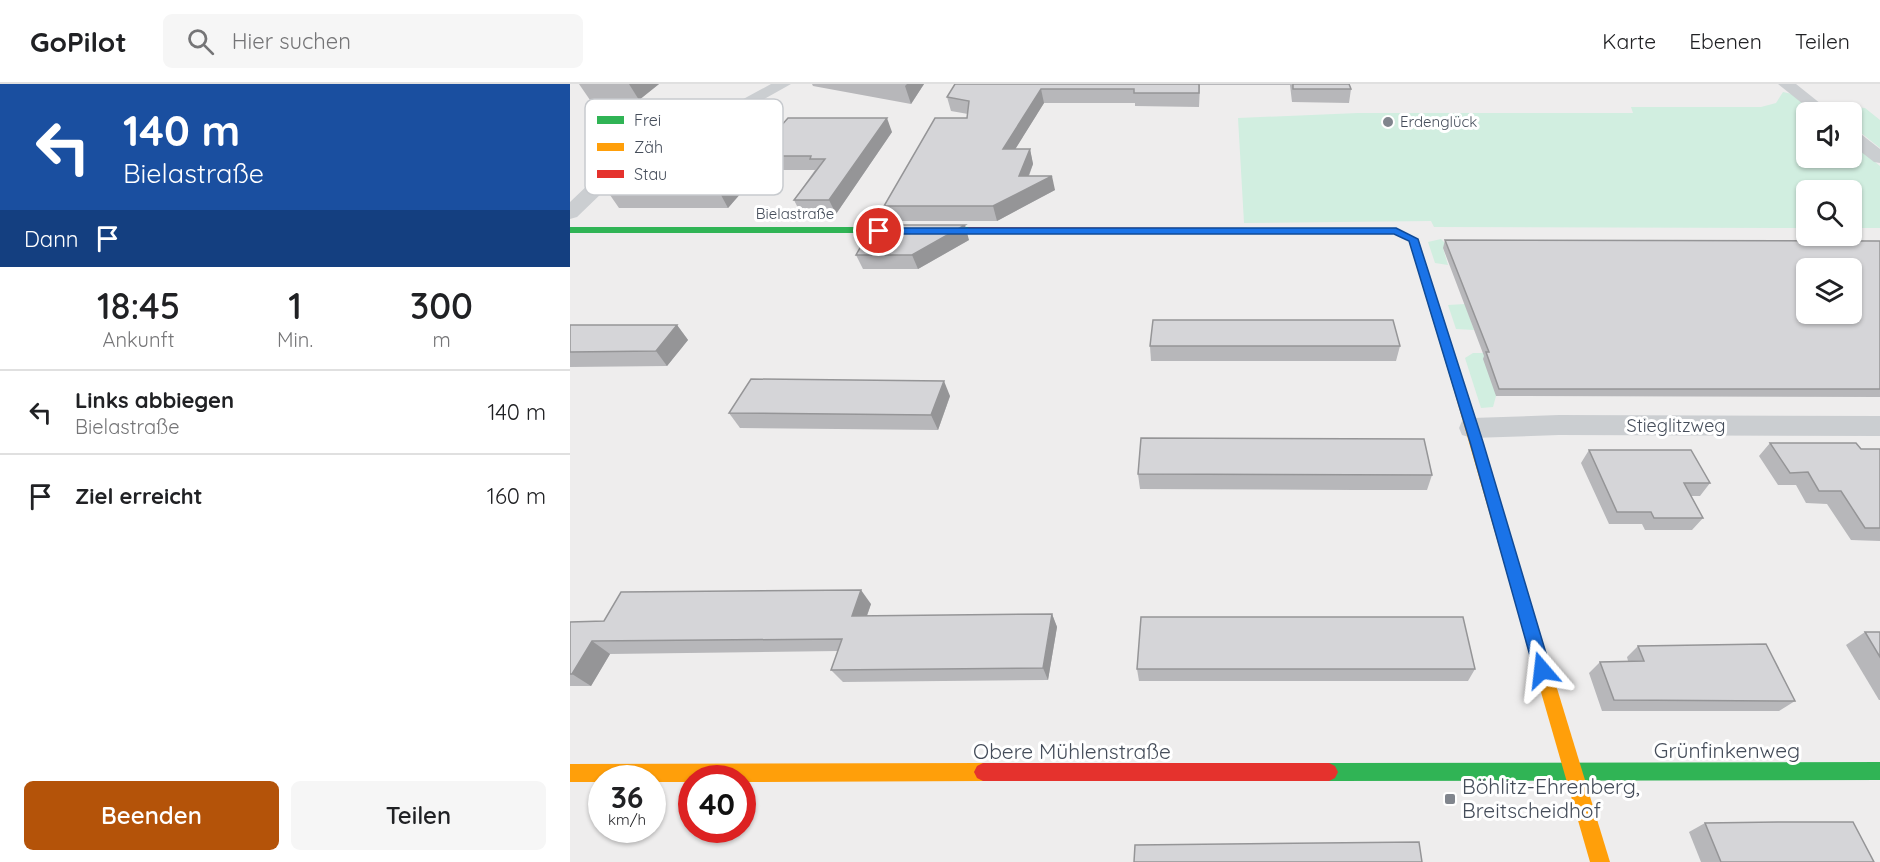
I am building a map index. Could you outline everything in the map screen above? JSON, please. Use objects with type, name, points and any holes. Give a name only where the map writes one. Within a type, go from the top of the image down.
[{"type":"street","points":[[755,99],[783,84]]},
{"type":"street","points":[[1786,84],[1810,102]]},
{"type":"street","points":[[1862,144],[1880,158]]},
{"type":"street","points":[[570,213],[589,195]]},
{"type":"street","name":"Bielastraße","points":[[570,230],[1396,231],[1413,239],[1472,428]]},
{"type":"street","name":"Stieglitzweg","points":[[1472,428],[1559,425],[1880,426]]},
{"type":"street","points":[[1472,428],[1600,862]]},
{"type":"street","name":"Grünfinkenweg","points":[[1574,773],[1880,771]]},
{"type":"street","name":"Obere Mühlenstraße","points":[[570,773],[1574,773]]},
{"type":"green space","points":[[1783,92],[1792,94],[1802,102],[1796,102],[1796,168],[1862,168],[1862,151],[1880,166],[1880,228],[1862,228],[1862,180],[1796,180],[1796,228],[1434,227],[1431,221],[1244,223],[1238,118],[1358,113],[1633,113],[1631,107],[1761,107],[1776,103]]},
{"type":"green space","points":[[1862,108],[1880,120],[1880,148],[1862,134]]},
{"type":"green space","points":[[1441,239],[1450,248],[1443,248],[1448,265],[1435,263],[1428,242]]},
{"type":"green space","points":[[1465,304],[1474,330],[1456,329],[1448,305]]},
{"type":"green space","points":[[1473,353],[1486,353],[1496,396],[1493,407],[1481,408],[1465,358]]},
{"type":"building","points":[[955,84],[1199,84],[1199,93],[1134,93],[1134,89],[1041,89],[1003,149],[1030,149],[1019,176],[1052,176],[993,206],[884,206],[935,118],[967,118],[969,101],[947,97]]},
{"type":"building","points":[[1293,84],[1349,84],[1351,89],[1293,89]]},
{"type":"building","points":[[788,118],[887,118],[829,200],[794,200],[825,159],[810,159],[811,156],[783,156],[783,124]]},
{"type":"building","points":[[873,225],[965,225],[912,255],[856,255]]},
{"type":"building","points":[[1445,240],[1796,241],[1796,246],[1862,246],[1862,241],[1880,241],[1880,389],[1499,389],[1486,352],[1489,352]]},
{"type":"building","points":[[1153,320],[1393,320],[1400,346],[1150,346]]},
{"type":"building","points":[[570,325],[677,325],[656,351],[570,352]]},
{"type":"building","points":[[751,379],[944,381],[931,415],[729,413]]},
{"type":"building","points":[[1141,438],[1424,439],[1432,475],[1138,474]]},
{"type":"building","points":[[1770,443],[1856,443],[1861,449],[1880,449],[1880,528],[1865,528],[1841,491],[1819,491],[1808,472],[1790,473]]},
{"type":"building","points":[[1589,450],[1691,450],[1710,483],[1684,483],[1703,518],[1654,518],[1651,512],[1617,512]]},
{"type":"building","points":[[861,590],[852,616],[1052,614],[1043,668],[831,670],[842,639],[592,641],[570,674],[570,622],[604,621],[621,592]]},
{"type":"building","points":[[1141,617],[1463,617],[1475,669],[1137,669]]},
{"type":"building","points":[[1865,632],[1880,632],[1880,657]]},
{"type":"building","points":[[1766,644],[1795,701],[1614,700],[1600,662],[1644,661],[1638,646]]},
{"type":"building","points":[[1853,822],[1874,862],[1721,862],[1705,823]]},
{"type":"building","points":[[1419,842],[1422,862],[1134,862],[1135,845]]},
{"type":"traffic: fast","points":[[570,230],[969,230]]},
{"type":"traffic: fast","points":[[1256,231],[1396,231],[1413,239],[1459,387]]},
{"type":"traffic: fast","points":[[1329,772],[1880,771]]},
{"type":"traffic: slow","points":[[1459,387],[1600,862]]},
{"type":"traffic: slow","points":[[570,773],[983,772]]},
{"type":"traffic: jam","points":[[969,230],[1256,231]]},
{"type":"traffic: jam","points":[[983,772],[1329,772]]},
{"type":"place","name":"Erdenglück","points":[[1388,122]]},
{"type":"place","name":"Böhlitz-Ehrenberg, Breitscheidhof","points":[[1450,799]]},
{"type":"route","points":[[879,231],[1396,231],[1413,239],[1476,442],[1542,670]]}]
